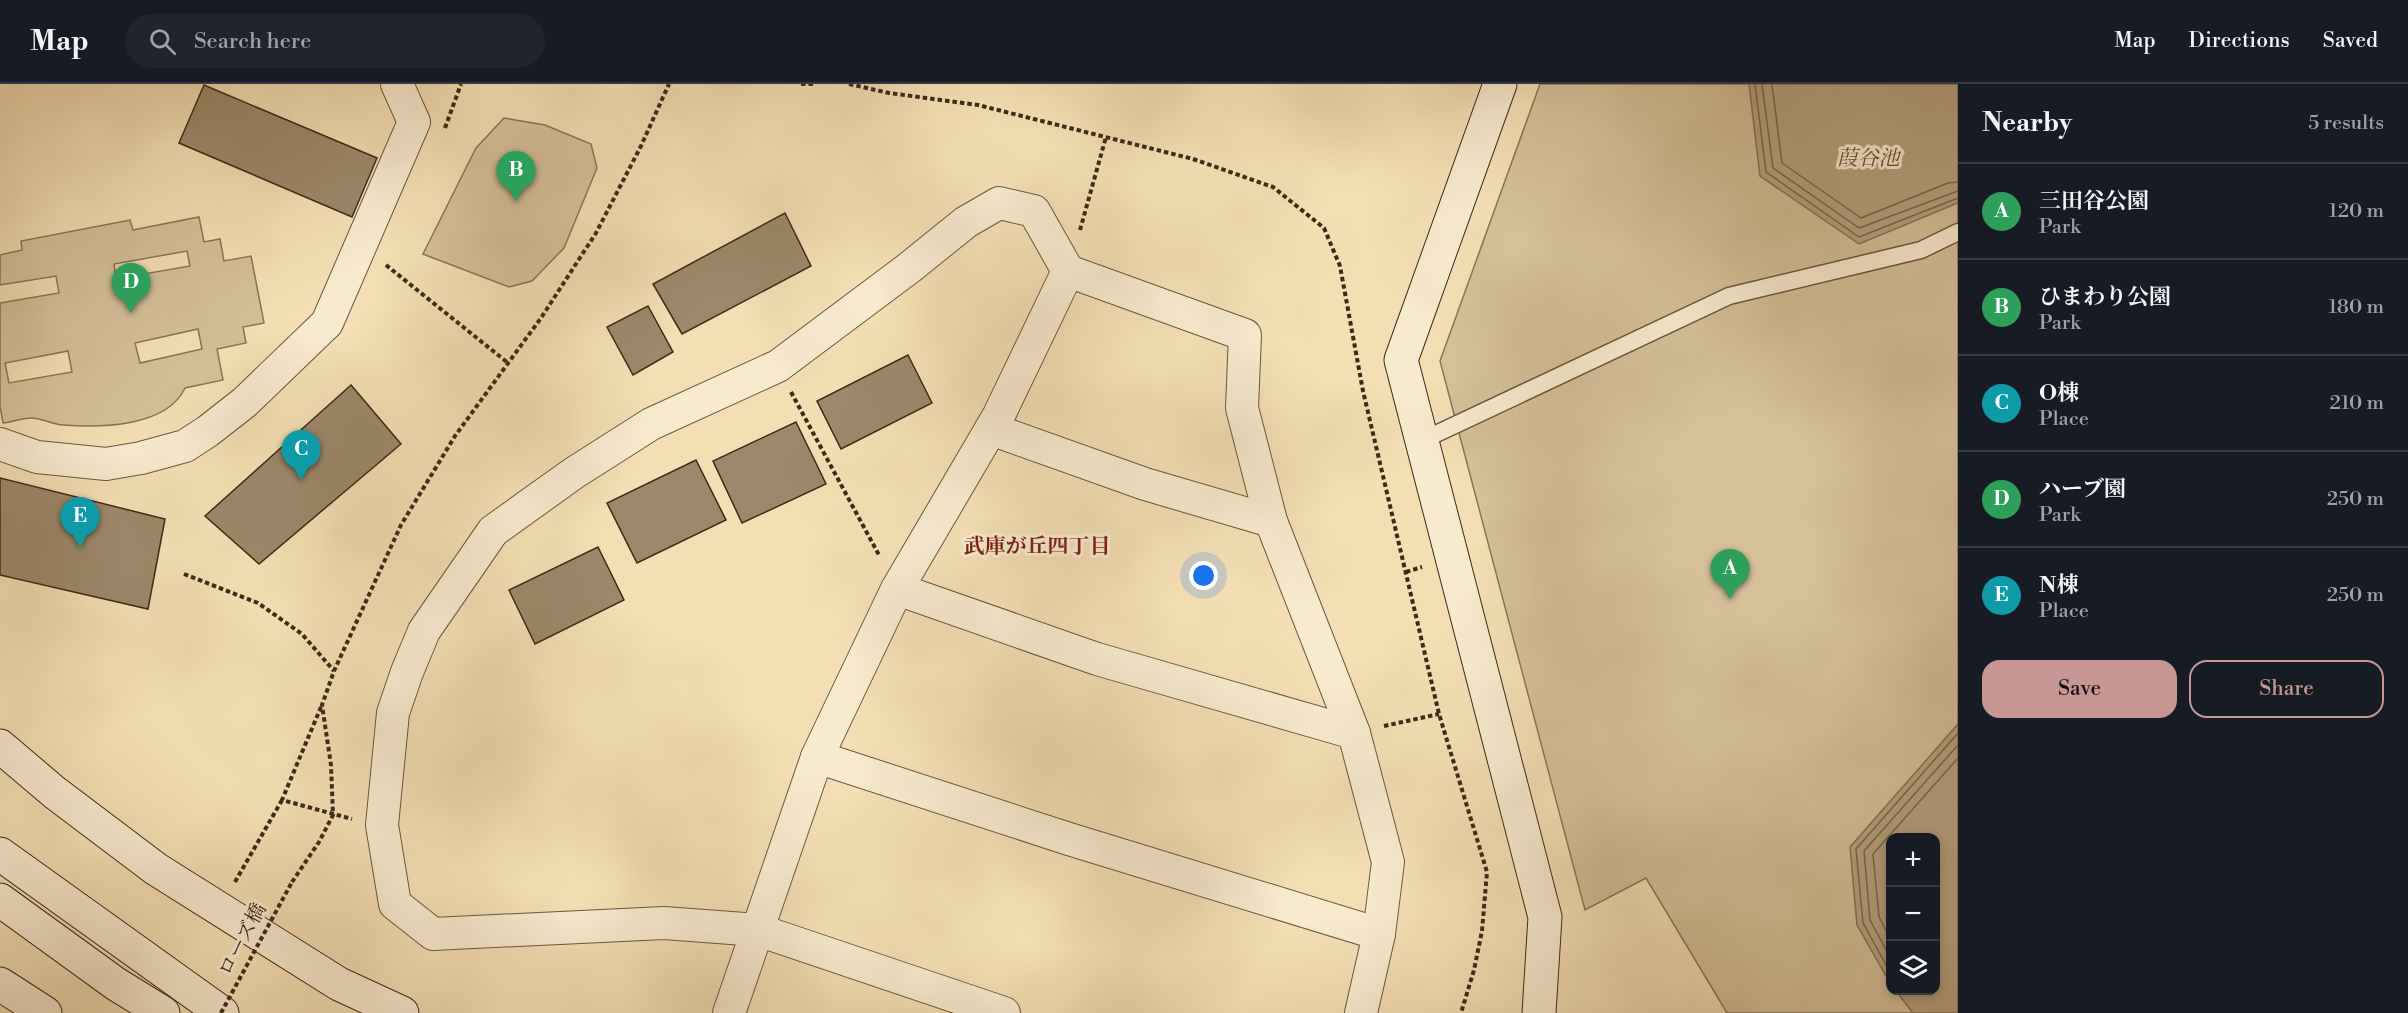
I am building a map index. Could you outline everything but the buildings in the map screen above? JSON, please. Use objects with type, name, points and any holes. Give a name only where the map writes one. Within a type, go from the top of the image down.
[{"type":"street","points":[[0,444],[37,457],[106,464],[141,458],[184,446],[208,431],[245,402],[327,323],[414,122],[398,84]]},
{"type":"street","points":[[1500,84],[1401,360],[1545,917],[1539,1013]]},
{"type":"street","points":[[1004,1013],[758,930],[664,923],[433,934],[395,904],[382,825],[393,713],[407,672],[424,631],[493,531],[574,473],[651,424],[778,366],[974,217],[999,203],[1035,211],[1068,271],[1245,335],[1242,408],[1270,521],[1353,733],[1388,862],[1379,934],[1361,1013]]},
{"type":"street","points":[[729,1013],[817,757],[897,589],[991,429],[1068,271]]},
{"type":"street","points":[[991,429],[1145,484],[1270,521]]},
{"type":"street","points":[[897,589],[1097,659],[1353,733]]},
{"type":"street","points":[[0,746],[54,792],[156,869],[339,984],[402,1013]]},
{"type":"street","points":[[817,757],[1069,839],[1379,934]]},
{"type":"street","points":[[0,854],[221,1013]]},
{"type":"street","points":[[0,883],[116,984]]},
{"type":"street","points":[[0,900],[116,984],[162,1013]]},
{"type":"street","points":[[0,984],[45,1013]]},
{"type":"lane","points":[[1421,441],[1729,296],[1921,250],[1958,232]]},
{"type":"path","points":[[445,129],[461,84]]},
{"type":"path","points":[[220,909],[282,800],[334,671],[401,525],[455,436],[541,318],[596,233],[641,146],[669,84]]},
{"type":"path","points":[[801,84],[815,84]]},
{"type":"path","points":[[849,84],[889,93],[978,105],[1193,159],[1273,187],[1323,228],[1340,266],[1363,391],[1439,714],[1487,872],[1482,931],[1474,970],[1461,1013]]},
{"type":"path","points":[[1068,271],[1106,137]]},
{"type":"path","points":[[390,255],[385,266],[508,363]]},
{"type":"path","points":[[803,416],[897,589]]},
{"type":"path","points":[[184,574],[258,603],[302,634],[334,671]]},
{"type":"path","points":[[282,800],[333,815],[331,765],[322,705]]},
{"type":"path","points":[[1353,733],[1439,714]]},
{"type":"path","name":"ローズ橋","points":[[221,1013],[292,882],[319,842],[333,815]]},
{"type":"shaded area","points":[[1540,84],[1958,84],[1958,1013],[1727,1013],[1646,878],[1585,910],[1440,361]]},
{"type":"shaded area","points":[[504,118],[545,125],[591,144],[597,168],[564,248],[532,281],[509,287],[423,254],[476,148]]},
{"type":"shaded area","points":[[199,217],[204,242],[220,239],[224,261],[251,256],[264,323],[243,327],[246,343],[217,349],[223,380],[185,388],[176,401],[164,411],[148,418],[95,426],[63,425],[31,418],[3,423],[0,406],[0,303],[59,293],[56,276],[0,285],[0,255],[22,250],[21,241],[130,220],[133,230]],"holes":[[[187,251],[190,266],[116,279],[114,264]],[[198,329],[202,349],[140,363],[135,343]],[[68,351],[72,372],[9,383],[5,363]]]},
{"type":"water","name":"葭谷池","points":[[1749,84],[1958,84],[1958,203],[1859,244],[1760,176]]},
{"type":"water","points":[[1958,724],[1958,1013],[1913,1013],[1899,995],[1940,995],[1940,833],[1886,833],[1886,976],[1857,925],[1850,847]]},
{"type":"place","name":"ひまわり公園","points":[[516,201]]},
{"type":"place","name":"ハーブ園","points":[[131,313]]},
{"type":"place","name":"O棟","points":[[301,480]]},
{"type":"place","name":"N棟","points":[[80,547]]},
{"type":"place","name":"三田谷公園","points":[[1730,599]]},
{"type":"district","name":"武庫が丘四丁目","points":[[1037,547]]}]
